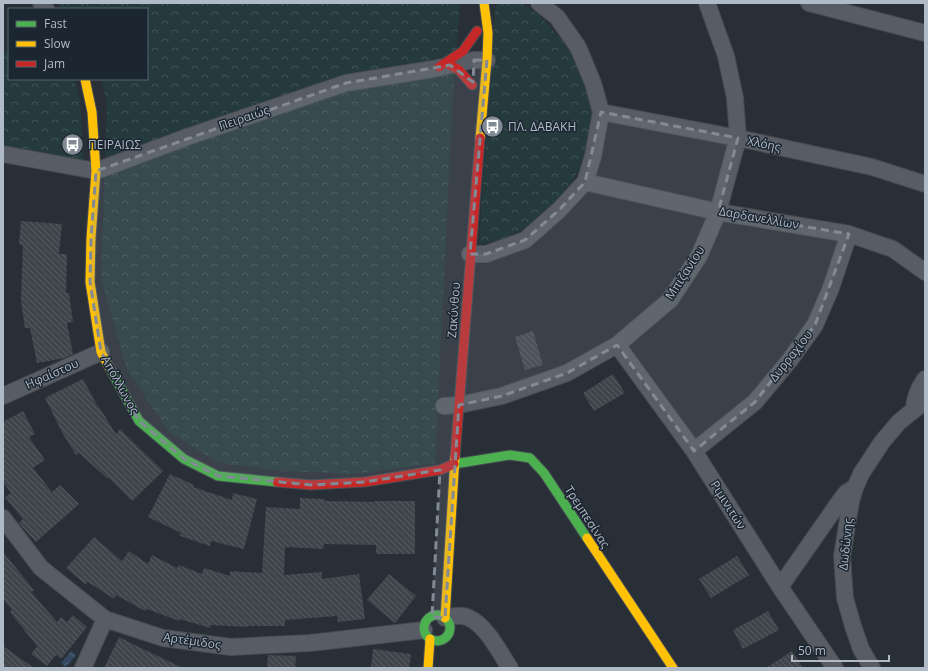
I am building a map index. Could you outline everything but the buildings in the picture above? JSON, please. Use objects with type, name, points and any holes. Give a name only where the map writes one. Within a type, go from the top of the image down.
[{"type":"street","name":"Ζακύνθου","points":[[428,668],[454,464],[448,406],[470,254],[476,172],[484,97],[477,31],[484,3]]},
{"type":"street","name":"Ζακύνθου","points":[[471,97],[472,85],[481,60],[488,33],[484,3]]},
{"type":"street","points":[[470,254],[486,254],[525,240],[559,210],[585,182],[593,156],[601,112],[593,83],[578,46],[557,17],[540,3]]},
{"type":"street","name":"Μπιζανίου","points":[[448,406],[502,396],[567,373],[617,345],[670,300],[699,256],[718,212],[738,138],[735,98],[726,56],[707,3]]},
{"type":"street","points":[[809,3],[925,32]]},
{"type":"street","points":[[444,66],[463,51],[477,31]]},
{"type":"street","name":"Πειραιώς","points":[[96,171],[187,137],[346,83],[481,60]]},
{"type":"street","points":[[444,66],[459,70],[472,85]]},
{"type":"street","name":"Απόλλωνος","points":[[85,80],[92,112],[96,171],[91,238],[90,282],[101,352],[139,421],[184,459],[218,476],[311,485],[365,482],[440,470]]},
{"type":"street","name":"Χλόης","points":[[601,112],[738,138],[872,167],[925,184]]},
{"type":"street","points":[[3,154],[96,171]]},
{"type":"street","name":"Δαρδανελλίων","points":[[585,182],[718,212],[849,234],[893,248],[925,272]]},
{"type":"street","name":"Δυρραχίου","points":[[694,451],[755,402],[790,360],[815,325],[831,288],[849,234]]},
{"type":"street","name":"Ριμινιτών","points":[[617,345],[694,451],[780,587],[835,668]]},
{"type":"street","name":"Ηφαίστου","points":[[3,396],[101,352]]},
{"type":"street","name":"Δωδώνης","points":[[872,668],[861,648],[845,598],[842,574],[842,556],[851,501],[861,474],[882,442],[899,422],[920,405],[914,401],[918,390],[925,379]]},
{"type":"street","name":"Τρεμπεσίνας","points":[[440,470],[454,464],[510,455],[530,458],[544,473],[673,668]]},
{"type":"street","name":"Δωδώνης","points":[[780,587],[842,498],[846,493],[855,488]]},
{"type":"street","name":"Αρτέμιδος","points":[[3,518],[41,568],[105,618],[163,638],[231,647],[310,643],[433,622],[453,616],[469,617],[484,628],[510,668]]},
{"type":"street","points":[[83,668],[105,618]]},
{"type":"street","points":[[433,622],[449,623],[450,629],[443,643],[437,641],[433,622]]},
{"type":"highlighted area","points":[[474,60],[487,60],[470,254],[486,254],[525,240],[559,210],[585,182],[601,112],[738,138],[718,212],[849,234],[815,325],[755,402],[694,451],[617,345],[567,373],[502,396],[459,405],[445,618],[432,617],[440,470],[365,482],[311,485],[218,476],[184,459],[139,421],[101,352],[90,282],[91,238],[96,171],[346,83],[450,65],[473,82]]},
{"type":"green space","points":[[57,3],[460,3],[453,91],[435,463],[357,474],[282,471],[219,463],[168,431],[127,370],[101,279],[107,105],[101,80],[148,80],[148,8],[61,8]]},
{"type":"green space","points":[[497,3],[521,3],[539,15],[566,44],[583,77],[593,117],[582,162],[571,185],[550,211],[529,226],[507,237],[482,244],[479,242],[495,11]]},
{"type":"green space","points":[[8,49],[8,80],[74,80],[80,99],[84,167],[3,151],[3,51]]},
{"type":"water","points":[[71,651],[76,655],[66,667],[61,663]]},
{"type":"traffic: fast","points":[[109,367],[139,421],[184,459],[218,476],[277,482]]},
{"type":"traffic: fast","points":[[454,464],[510,455],[530,458],[544,473],[587,538]]},
{"type":"traffic: fast","points":[[437,615],[446,619],[450,628],[446,637],[437,641],[428,637],[424,628],[428,619],[437,615]]},
{"type":"traffic: slow","points":[[480,138],[488,33],[484,3]]},
{"type":"traffic: slow","points":[[85,80],[92,112],[96,171],[91,238],[90,282],[101,352],[109,367]]},
{"type":"traffic: slow","points":[[445,618],[455,457]]},
{"type":"traffic: slow","points":[[587,538],[673,668]]},
{"type":"traffic: slow","points":[[428,668],[430,639]]},
{"type":"traffic: jam","points":[[439,67],[463,51],[477,31]]},
{"type":"traffic: jam","points":[[450,65],[459,70],[472,85]]},
{"type":"traffic: jam","points":[[455,457],[480,138]]},
{"type":"traffic: jam","points":[[277,482],[311,485],[365,482],[440,470],[454,464]]},
{"type":"place","name":"ΠΛ. ΔΑΒΑΚΗ","points":[[492,127]]},
{"type":"place","name":"ΠΕΙΡΑΙΩΣ","points":[[72,145]]}]
